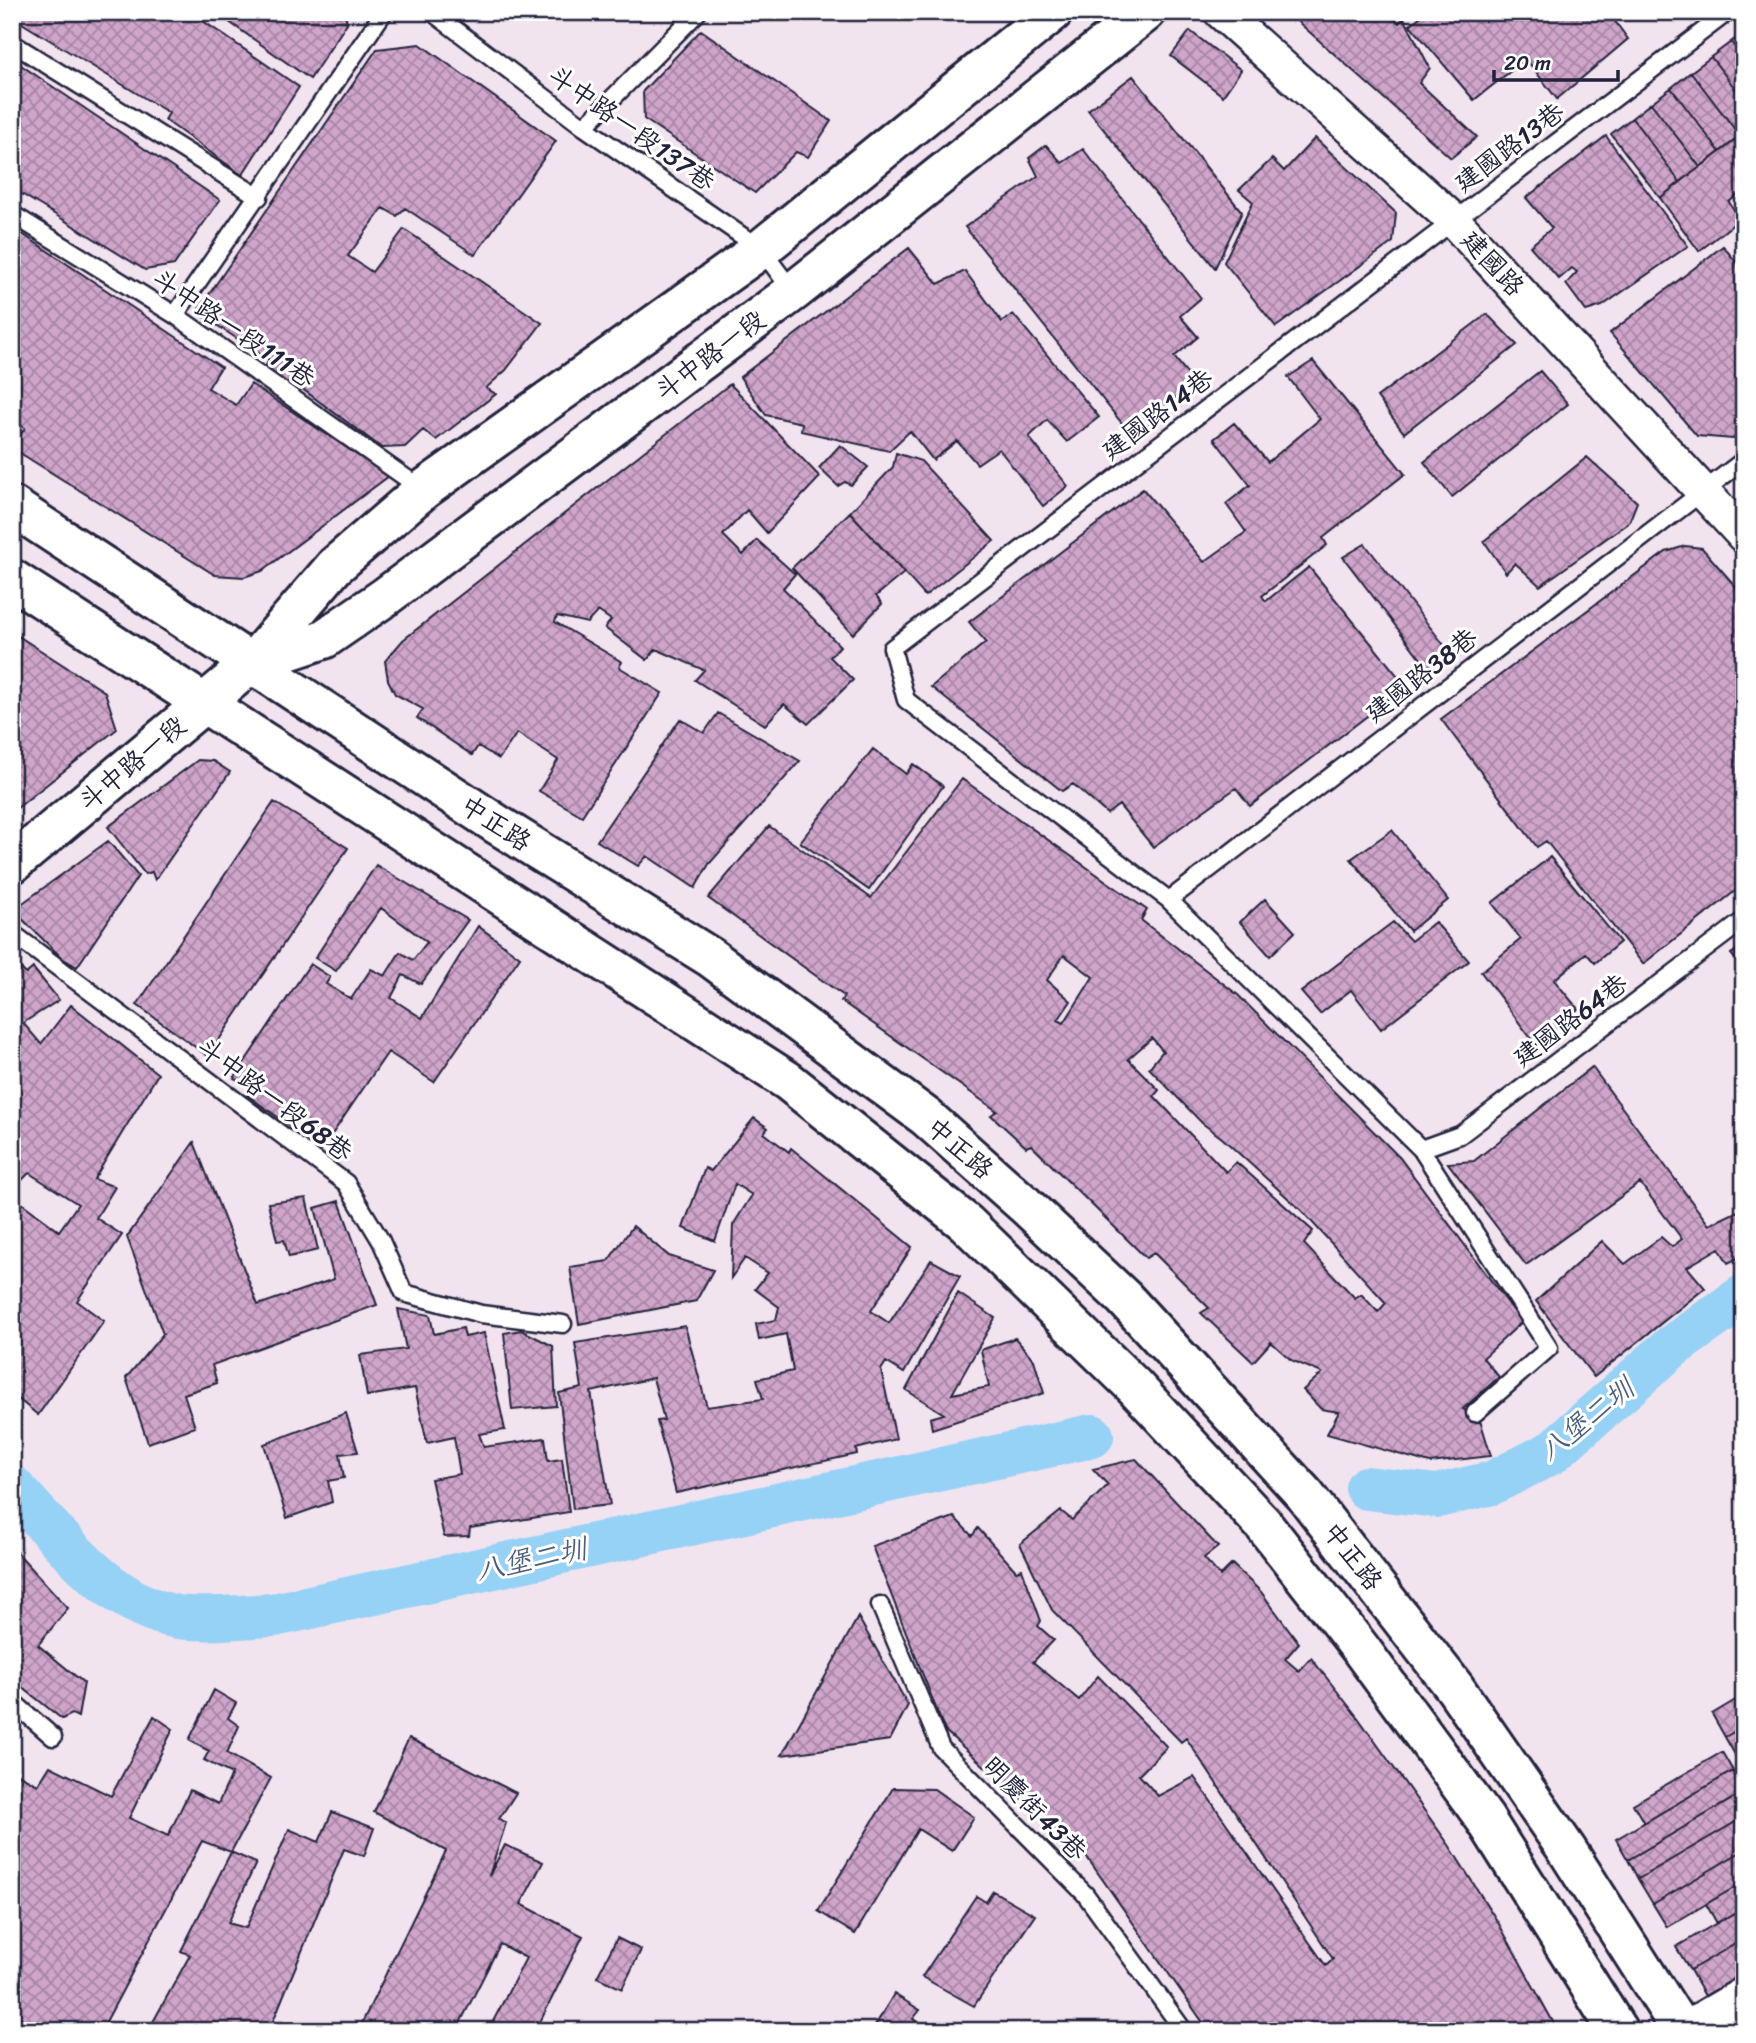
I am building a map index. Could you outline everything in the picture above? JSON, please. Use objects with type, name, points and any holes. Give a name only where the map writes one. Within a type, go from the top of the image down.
[{"type":"street","name":"斗中路一段","points":[[12,864],[252,663],[335,566],[423,490],[761,249],[1053,12]]},
{"type":"street","name":"斗中路一段","points":[[252,663],[324,639],[793,292],[1146,12]]},
{"type":"street","name":"建國路","points":[[1221,12],[1453,220],[1744,536]]},
{"type":"street","name":"中正路","points":[[12,506],[498,825],[710,957],[926,1117],[1124,1298],[1306,1495],[1455,1688],[1567,1850],[1682,2030]]},
{"type":"street","name":"中正路","points":[[12,579],[788,1080],[966,1223],[1134,1386],[1264,1525],[1360,1648],[1478,1809],[1618,2031]]},
{"type":"street","points":[[1219,1477],[1258,1442]]},
{"type":"street","points":[[1682,2030],[1744,1994]]},
{"type":"lane","points":[[175,315],[260,197],[384,12]]},
{"type":"lane","name":"斗中路一段137巷","points":[[432,12],[584,127],[761,249],[793,292]]},
{"type":"lane","points":[[584,127],[698,12]]},
{"type":"lane","name":"建國路13巷","points":[[1453,220],[1728,12]]},
{"type":"lane","points":[[12,43],[260,197]]},
{"type":"lane","name":"斗中路一段111巷","points":[[12,214],[175,315],[423,490]]},
{"type":"lane","name":"建國路14巷","points":[[1169,900],[906,700],[891,648],[1453,220]]},
{"type":"lane","name":"建國路38巷","points":[[1169,900],[1744,460]]},
{"type":"lane","points":[[1169,900],[1420,1149],[1549,1348],[1475,1413]]},
{"type":"lane","name":"建國路64巷","points":[[1420,1149],[1460,1135],[1744,920]]},
{"type":"lane","name":"斗中路一段68巷","points":[[12,933],[346,1183],[382,1241],[404,1293],[481,1314],[563,1324]]},
{"type":"lane","name":"明慶街43巷","points":[[880,1605],[941,1748],[1085,1894],[1184,2031]]},
{"type":"lane","points":[[12,1701],[53,1737]]},
{"type":"building","points":[[12,12],[190,12],[299,87],[242,175],[165,120],[169,113],[12,17]]},
{"type":"building","points":[[215,12],[345,12],[347,23],[310,79]]},
{"type":"building","points":[[630,12],[646,12],[639,20]]},
{"type":"building","points":[[1287,12],[1387,12],[1399,23],[1404,18],[1430,68],[1419,83],[1477,137],[1451,158]]},
{"type":"building","points":[[1426,12],[1608,12],[1628,39],[1557,99],[1526,59],[1474,100],[1410,25]]},
{"type":"building","points":[[701,30],[831,121],[808,157],[796,152],[755,193],[644,119],[643,91]]},
{"type":"building","points":[[1190,31],[1241,70],[1223,96],[1171,56]]},
{"type":"building","points":[[1744,32],[1744,59],[1731,42]]},
{"type":"building","points":[[1731,42],[1744,59],[1744,100],[1711,57]]},
{"type":"building","points":[[420,44],[556,141],[475,255],[405,208],[397,216],[383,208],[348,256],[372,272],[404,229],[542,323],[506,370],[486,388],[496,394],[436,440],[423,430],[405,447],[382,448],[290,380],[286,385],[264,369],[269,360],[197,312],[377,49]]},
{"type":"building","points":[[1711,57],[1744,100],[1744,133],[1740,136],[1691,72]]},
{"type":"building","points":[[12,59],[220,200],[174,265],[145,270],[12,188]]},
{"type":"building","points":[[1691,72],[1740,136],[1720,152],[1671,88]]},
{"type":"building","points":[[1133,76],[1242,212],[1215,268],[1088,110]]},
{"type":"building","points":[[1671,88],[1720,152],[1700,167],[1651,103]]},
{"type":"building","points":[[1651,103],[1700,167],[1680,182],[1632,118]]},
{"type":"building","points":[[1632,118],[1680,182],[1660,198],[1611,134]]},
{"type":"building","points":[[1744,133],[1744,190],[1729,202],[1740,219],[1699,251],[1660,198]]},
{"type":"building","points":[[1606,136],[1688,246],[1602,306],[1586,311],[1566,284],[1577,272],[1572,268],[1559,279],[1530,246],[1552,228],[1526,198]]},
{"type":"building","points":[[1315,138],[1396,213],[1393,242],[1276,327],[1224,262],[1253,202],[1239,190],[1272,159],[1284,171]]},
{"type":"building","points":[[1046,145],[1062,163],[1083,149],[1201,298],[1180,316],[1198,337],[1174,357],[1195,383],[1174,400],[1177,404],[1132,436],[965,227],[1038,176],[1029,158]]},
{"type":"building","points":[[12,227],[221,367],[208,388],[236,405],[251,384],[389,476],[262,571],[244,577],[215,575],[12,448],[25,428],[12,420]]},
{"type":"building","points":[[1723,246],[1741,268],[1744,266],[1744,431],[1733,439],[1697,436],[1610,333]]},
{"type":"building","points":[[909,248],[938,284],[965,271],[1002,322],[1013,314],[1099,417],[1067,442],[1047,420],[1029,437],[1068,486],[1043,506],[999,449],[977,464],[957,441],[933,460],[910,431],[889,451],[801,431],[802,423],[766,415],[740,377]]},
{"type":"building","points":[[1487,314],[1517,345],[1404,433],[1377,397]]},
{"type":"building","points":[[1313,361],[1405,474],[1323,538],[1327,545],[1262,596],[1266,601],[1309,567],[1406,686],[1250,806],[1236,788],[1153,847],[1119,805],[1107,814],[1073,784],[1062,791],[931,687],[986,642],[969,622],[1143,489],[1204,562],[1246,532],[1226,504],[1250,485],[1214,439],[1234,423],[1268,462],[1320,419],[1288,377]]},
{"type":"building","points":[[1540,371],[1568,404],[1452,497],[1424,462]]},
{"type":"building","points":[[730,384],[820,477],[767,533],[747,510],[723,535],[743,555],[757,540],[795,574],[783,588],[840,646],[830,657],[853,680],[808,724],[784,704],[765,725],[695,680],[704,670],[656,649],[647,660],[605,628],[611,620],[598,611],[587,623],[557,616],[555,622],[622,662],[619,667],[662,693],[582,816],[539,791],[558,760],[517,733],[499,759],[478,746],[472,755],[417,718],[423,709],[395,694],[388,680],[385,661],[403,640]]},
{"type":"building","points":[[840,445],[868,467],[851,485],[845,482],[838,486],[819,468]]},
{"type":"building","points":[[896,453],[921,461],[994,541],[925,596],[850,512],[893,467]]},
{"type":"building","points":[[1587,457],[1637,502],[1629,522],[1540,586],[1515,563],[1506,573],[1484,541]]},
{"type":"building","points":[[850,512],[904,573],[876,596],[882,604],[853,634],[792,568]]},
{"type":"building","points":[[1365,544],[1448,650],[1427,667],[1343,557]]},
{"type":"building","points":[[1685,546],[1702,548],[1744,596],[1744,884],[1643,964],[1546,841],[1537,847],[1441,719],[1666,552]]},
{"type":"building","points":[[12,632],[105,692],[117,729],[12,812]]},
{"type":"building","points":[[718,713],[800,761],[709,864],[695,888],[647,856],[638,866],[597,841],[680,719],[704,733]]},
{"type":"building","points":[[873,749],[906,774],[913,764],[943,786],[869,890],[800,842]]},
{"type":"building","points":[[198,760],[213,761],[230,772],[155,880],[152,872],[145,874],[108,827]]},
{"type":"building","points":[[962,779],[1147,910],[1141,920],[1238,995],[1400,1158],[1522,1322],[1483,1358],[1499,1377],[1463,1409],[1481,1423],[1491,1456],[1430,1463],[1327,1434],[1339,1412],[1321,1409],[1303,1390],[1322,1373],[1291,1360],[1271,1342],[1253,1362],[1201,1313],[1209,1308],[1154,1253],[1146,1258],[1031,1145],[1026,1147],[991,1115],[997,1111],[841,1001],[844,996],[708,898],[769,826],[871,898]],"holes":[[[1064,955],[1093,977],[1064,1023],[1058,1020],[1071,1001],[1047,980]],[[1152,1038],[1163,1051],[1149,1068],[1202,1123],[1301,1210],[1386,1303],[1378,1312],[1361,1294],[1355,1298],[1304,1244],[1313,1231],[1236,1162],[1226,1172],[1154,1096],[1159,1090],[1128,1059]]]},
{"type":"building","points":[[274,802],[348,848],[208,1056],[137,1005]]},
{"type":"building","points":[[1392,830],[1448,900],[1410,931],[1351,859]]},
{"type":"building","points":[[108,841],[138,876],[77,967],[62,958],[13,910]]},
{"type":"building","points":[[1550,857],[1620,942],[1595,963],[1586,953],[1554,980],[1578,1009],[1536,1045],[1481,972],[1521,939],[1492,903]]},
{"type":"building","points":[[376,865],[468,920],[421,984],[403,975],[391,998],[422,1018],[478,926],[520,957],[434,1082],[388,1052],[322,1149],[247,1095],[253,1089],[234,1078],[310,964],[330,977],[326,984],[351,999],[371,969],[385,976],[400,952],[413,960],[427,942],[381,908],[336,971],[315,958]]},
{"type":"building","points":[[1265,899],[1295,932],[1270,956],[1240,922]]},
{"type":"building","points":[[1393,922],[1411,941],[1435,922],[1469,961],[1381,1029],[1351,990],[1320,1014],[1301,992]]},
{"type":"building","points":[[1744,945],[1744,970],[1731,954]]},
{"type":"building","points":[[12,959],[26,974],[33,968],[59,1000],[23,1023],[41,1044],[71,1005],[158,1074],[94,1179],[115,1187],[96,1218],[122,1235],[77,1301],[104,1321],[38,1415],[12,1394],[12,1201],[15,1198],[59,1231],[78,1204],[29,1173],[22,1180],[12,1175]]},
{"type":"building","points":[[1592,1067],[1709,1225],[1744,1208],[1744,1255],[1728,1263],[1719,1248],[1687,1267],[1705,1288],[1594,1377],[1536,1301],[1602,1241],[1625,1264],[1661,1237],[1672,1247],[1682,1239],[1640,1183],[1526,1265],[1448,1163],[1474,1161]]},
{"type":"building","points":[[754,1118],[768,1128],[764,1133],[789,1152],[791,1148],[912,1247],[871,1311],[889,1323],[931,1260],[960,1276],[904,1373],[886,1362],[881,1370],[896,1439],[856,1449],[857,1454],[676,1493],[657,1421],[664,1420],[653,1378],[591,1392],[610,1505],[573,1509],[559,1393],[582,1388],[575,1343],[685,1326],[707,1407],[763,1399],[757,1379],[793,1371],[786,1334],[759,1340],[756,1324],[776,1320],[779,1307],[755,1289],[768,1273],[745,1258],[731,1278],[733,1225],[752,1195],[735,1184],[715,1241],[683,1228],[705,1168],[711,1171]]},
{"type":"building","points":[[194,1142],[258,1305],[334,1279],[315,1208],[339,1201],[377,1305],[212,1365],[217,1383],[184,1394],[195,1427],[148,1443],[126,1378],[163,1334],[127,1237]]},
{"type":"building","points":[[306,1198],[318,1250],[289,1257],[284,1240],[277,1241],[268,1203]]},
{"type":"building","points":[[633,1226],[669,1256],[713,1270],[696,1301],[579,1324],[570,1267],[608,1261]]},
{"type":"building","points":[[958,1293],[995,1318],[952,1394],[989,1387],[981,1350],[1015,1338],[1034,1360],[1044,1393],[932,1429],[930,1418],[944,1414],[906,1390]]},
{"type":"building","points":[[398,1309],[430,1315],[434,1334],[463,1328],[465,1337],[484,1333],[505,1430],[479,1434],[484,1447],[545,1438],[548,1461],[562,1459],[569,1512],[470,1528],[469,1536],[444,1537],[431,1479],[460,1474],[454,1437],[427,1443],[415,1388],[367,1396],[360,1355],[406,1349]]},
{"type":"building","points":[[521,1330],[553,1346],[556,1406],[512,1410],[504,1333]]},
{"type":"building","points":[[346,1413],[358,1452],[340,1454],[344,1478],[328,1481],[332,1502],[287,1518],[264,1444]]},
{"type":"building","points":[[1136,1459],[1218,1547],[1204,1558],[1220,1576],[1232,1564],[1261,1592],[1299,1643],[1285,1659],[1299,1671],[1311,1658],[1359,1719],[1449,1845],[1499,1924],[1558,2031],[1209,2031],[1086,1856],[945,1731],[872,1546],[954,1517],[972,1536],[978,1528],[1016,1571],[1022,1569],[1041,1621],[1038,1626],[1054,1640],[1033,1662],[1079,1700],[1098,1676],[1167,1747],[1139,1775],[1158,1796],[1194,1777],[1326,1966],[1333,1959],[1186,1738],[1181,1742],[1052,1610],[1020,1544],[1061,1511],[1072,1520],[1108,1485],[1093,1469]]},
{"type":"building","points":[[12,1547],[68,1608],[38,1645],[84,1683],[78,1717],[72,1714],[62,1719],[12,1679]]},
{"type":"building","points":[[858,1617],[908,1705],[890,1740],[782,1755]]},
{"type":"building","points":[[214,1690],[236,1703],[228,1718],[239,1726],[227,1753],[271,1778],[231,1852],[202,1841],[101,2031],[45,2031],[12,2014],[12,1771],[38,1785],[50,1766],[111,1796],[154,1716],[173,1729],[129,1818],[168,1836],[190,1790],[218,1804],[232,1774],[204,1760],[209,1751],[189,1740]]},
{"type":"building","points":[[1744,1695],[1744,1726],[1725,1737],[1712,1714]]},
{"type":"building","points":[[1744,1726],[1744,1757],[1738,1760],[1725,1737]]},
{"type":"building","points":[[409,1738],[516,1793],[499,1819],[506,1823],[489,1876],[505,1845],[543,1862],[521,1904],[583,1936],[539,2024],[552,2031],[488,2031],[526,1958],[500,1944],[456,2031],[358,2031],[446,1851],[374,1812]]},
{"type":"building","points":[[1722,1752],[1733,1771],[1644,1823],[1633,1804]]},
{"type":"building","points":[[1733,1771],[1744,1792],[1628,1860],[1616,1839]]},
{"type":"building","points":[[893,1788],[934,1789],[974,1817],[952,1851],[918,1829],[855,1934],[818,1911]]},
{"type":"building","points":[[1744,1792],[1744,1817],[1638,1879],[1628,1860]]},
{"type":"building","points":[[332,1812],[374,1828],[364,1856],[344,1849],[269,2031],[148,2031],[190,1955],[181,1951],[231,1852],[256,1863],[228,1923],[246,1928],[289,1829],[319,1842]]},
{"type":"building","points":[[1744,1817],[1744,1850],[1653,1904],[1638,1879]]},
{"type":"building","points":[[1744,1850],[1744,1882],[1667,1927],[1653,1904]]},
{"type":"building","points":[[1744,1882],[1744,1907],[1717,1923],[1706,1904]]},
{"type":"building","points":[[993,1891],[1035,1915],[974,2006],[922,1977],[976,1896],[986,1902]]},
{"type":"building","points":[[1744,1907],[1744,1939],[1690,1970],[1676,1947]]},
{"type":"building","points":[[617,1938],[641,1950],[622,1989],[597,1977]]},
{"type":"building","points":[[1744,1939],[1744,1974],[1705,1996],[1690,1970]]},
{"type":"building","points":[[894,1994],[920,2010],[913,2019],[932,2031],[872,2031]]},
{"type":"building","points":[[1744,2014],[1744,2031],[1726,2031],[1724,2026]]},
{"type":"waterway","name":"八堡二圳","points":[[1367,1488],[1437,1496],[1492,1483],[1551,1453],[1673,1346],[1744,1296]]},
{"type":"waterway","name":"八堡二圳","points":[[12,1487],[86,1566],[129,1598],[153,1610],[178,1617],[226,1618],[274,1615],[1092,1436]]}]
